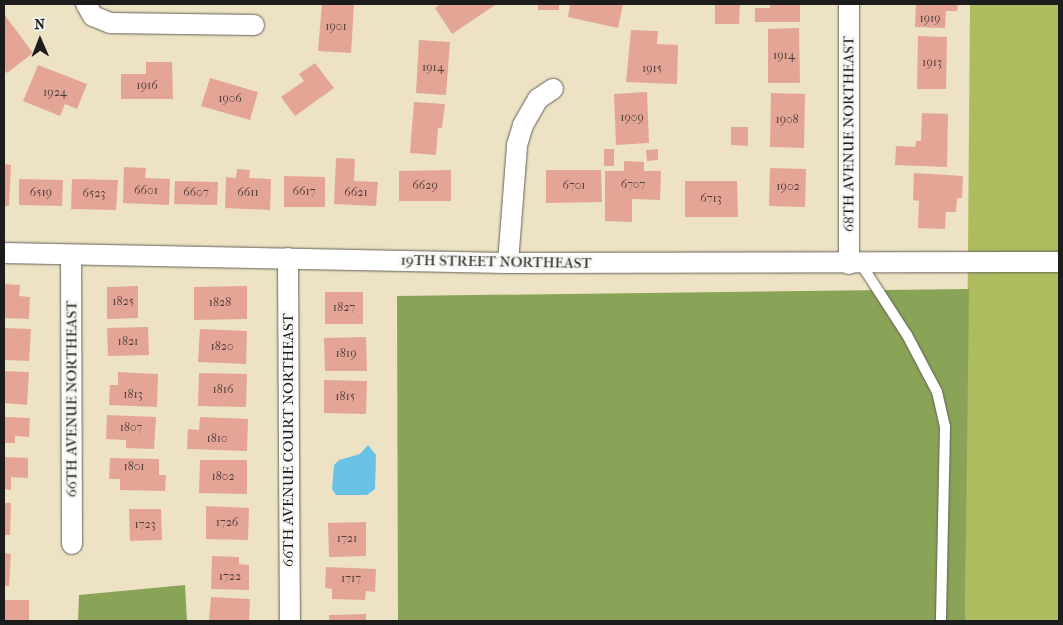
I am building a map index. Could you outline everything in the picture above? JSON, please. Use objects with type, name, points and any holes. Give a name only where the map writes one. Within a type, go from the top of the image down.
[{"type":"street","points":[[86,4],[93,16],[110,24],[254,25]]},
{"type":"street","name":"68TH AVENUE NORTHEAST","points":[[849,4],[855,264]]},
{"type":"street","points":[[508,263],[517,145],[523,125],[538,99],[553,89]]},
{"type":"street","name":"19TH STREET NORTHEAST","points":[[4,253],[508,263],[988,264],[1059,262]]},
{"type":"street","name":"66TH AVENUE NORTHEAST","points":[[71,255],[72,544]]},
{"type":"street","name":"66TH AVENUE COURT NORTHEAST","points":[[288,258],[290,621]]},
{"type":"lane","points":[[855,264],[907,335],[937,392],[945,437],[941,621]]},
{"type":"green space","points":[[970,4],[1059,4],[1059,621],[965,621]]},
{"type":"green space","points":[[969,289],[965,621],[398,621],[397,296]]},
{"type":"green space","points":[[185,585],[187,621],[78,621],[79,595]]},
{"type":"water","points":[[368,445],[376,455],[375,489],[367,495],[336,495],[332,489],[334,465],[339,460],[360,454]]},
{"type":"building","points":[[322,4],[354,4],[351,53],[318,51]]},
{"type":"building","points":[[441,4],[495,5],[452,34],[435,8]]},
{"type":"building","points":[[538,4],[559,4],[559,10],[538,10]]},
{"type":"building","points":[[570,4],[623,4],[618,28],[568,17]]},
{"type":"building","points":[[715,4],[740,4],[739,24],[715,24]]},
{"type":"building","points":[[770,4],[800,4],[800,22],[755,22],[755,8],[770,8]]},
{"type":"building","points":[[916,4],[958,4],[957,11],[946,11],[945,28],[915,27]]},
{"type":"building","points":[[4,14],[33,53],[7,73],[4,69]]},
{"type":"building","points":[[799,28],[800,83],[768,83],[768,29]]},
{"type":"building","points":[[631,30],[658,31],[657,44],[678,45],[677,84],[626,82]]},
{"type":"building","points":[[918,36],[947,37],[946,89],[917,89]]},
{"type":"building","points":[[419,40],[450,42],[446,95],[416,93]]},
{"type":"building","points":[[146,62],[172,62],[173,99],[121,99],[121,74],[146,74]]},
{"type":"building","points":[[315,63],[334,88],[295,116],[281,97],[304,81],[299,74]]},
{"type":"building","points":[[38,65],[87,84],[77,109],[65,104],[60,116],[23,101]]},
{"type":"building","points":[[210,78],[258,92],[250,120],[201,106]]},
{"type":"building","points":[[647,92],[649,143],[616,145],[614,94]]},
{"type":"building","points":[[771,93],[805,94],[804,148],[770,147]]},
{"type":"building","points":[[414,102],[445,104],[442,128],[438,128],[436,155],[410,153]]},
{"type":"building","points":[[922,113],[948,114],[947,167],[895,165],[896,146],[915,147],[916,141],[921,141]]},
{"type":"building","points":[[731,127],[748,127],[748,146],[731,145]]},
{"type":"building","points":[[604,149],[614,149],[614,166],[604,166]]},
{"type":"building","points":[[658,149],[658,160],[647,161],[646,150]]},
{"type":"building","points":[[336,158],[355,159],[354,181],[378,182],[376,206],[334,204]]},
{"type":"building","points":[[624,161],[644,162],[644,171],[661,171],[660,200],[632,199],[632,222],[605,221],[605,171],[624,171]]},
{"type":"building","points":[[4,164],[11,165],[9,206],[4,206]]},
{"type":"building","points":[[124,167],[146,168],[145,178],[170,179],[169,205],[123,203]]},
{"type":"building","points":[[770,168],[806,169],[805,207],[769,206]]},
{"type":"building","points":[[237,169],[250,170],[249,178],[271,179],[270,210],[225,208],[226,177],[236,178]]},
{"type":"building","points":[[451,170],[451,201],[399,201],[399,171]]},
{"type":"building","points":[[546,170],[601,170],[602,202],[546,203]]},
{"type":"building","points":[[914,173],[963,176],[962,198],[957,198],[956,212],[946,212],[945,229],[918,228],[919,201],[913,200]]},
{"type":"building","points":[[284,176],[325,177],[325,207],[284,207]]},
{"type":"building","points":[[19,179],[63,180],[62,206],[19,205]]},
{"type":"building","points":[[72,179],[118,180],[116,210],[71,209]]},
{"type":"building","points":[[175,181],[218,182],[217,205],[174,204]]},
{"type":"building","points":[[685,181],[737,181],[738,217],[685,217]]},
{"type":"building","points":[[4,284],[20,285],[19,296],[30,297],[29,319],[4,318]]},
{"type":"building","points":[[138,286],[138,318],[107,319],[107,287]]},
{"type":"building","points":[[247,286],[247,319],[194,320],[194,287]]},
{"type":"building","points":[[325,292],[363,292],[363,324],[325,324]]},
{"type":"building","points":[[148,327],[149,355],[108,356],[107,328]]},
{"type":"building","points":[[4,328],[31,329],[29,361],[4,360]]},
{"type":"building","points":[[200,329],[247,331],[246,364],[198,362]]},
{"type":"building","points":[[366,337],[367,371],[325,371],[324,338]]},
{"type":"building","points":[[4,371],[29,372],[27,405],[4,403]]},
{"type":"building","points":[[118,372],[158,374],[157,407],[109,405],[110,385],[118,385]]},
{"type":"building","points":[[199,373],[247,374],[246,407],[198,406]]},
{"type":"building","points":[[324,380],[367,381],[366,414],[324,413]]},
{"type":"building","points":[[107,415],[156,417],[154,449],[126,448],[126,440],[106,439]]},
{"type":"building","points":[[4,417],[30,418],[29,437],[15,436],[15,443],[4,443]]},
{"type":"building","points":[[200,417],[248,419],[247,451],[187,449],[188,429],[199,430]]},
{"type":"building","points":[[4,457],[28,458],[28,478],[11,477],[11,490],[4,489]]},
{"type":"building","points":[[110,458],[159,459],[159,475],[166,475],[165,491],[120,490],[120,479],[109,479]]},
{"type":"building","points":[[200,460],[247,460],[247,494],[199,493]]},
{"type":"building","points":[[4,503],[11,503],[10,535],[4,535]]},
{"type":"building","points":[[206,506],[249,508],[248,540],[206,539]]},
{"type":"building","points":[[129,509],[161,509],[162,540],[130,541]]},
{"type":"building","points":[[366,522],[366,556],[329,557],[328,523]]},
{"type":"building","points":[[4,553],[11,554],[9,586],[4,586]]},
{"type":"building","points":[[212,556],[239,557],[239,564],[249,565],[249,590],[211,589]]},
{"type":"building","points":[[326,567],[376,569],[375,592],[366,591],[365,600],[332,599],[332,589],[325,588]]},
{"type":"building","points":[[211,597],[250,599],[249,621],[209,621]]},
{"type":"building","points":[[4,600],[29,600],[29,621],[4,621]]},
{"type":"building","points":[[366,614],[366,621],[329,621],[329,615]]}]
